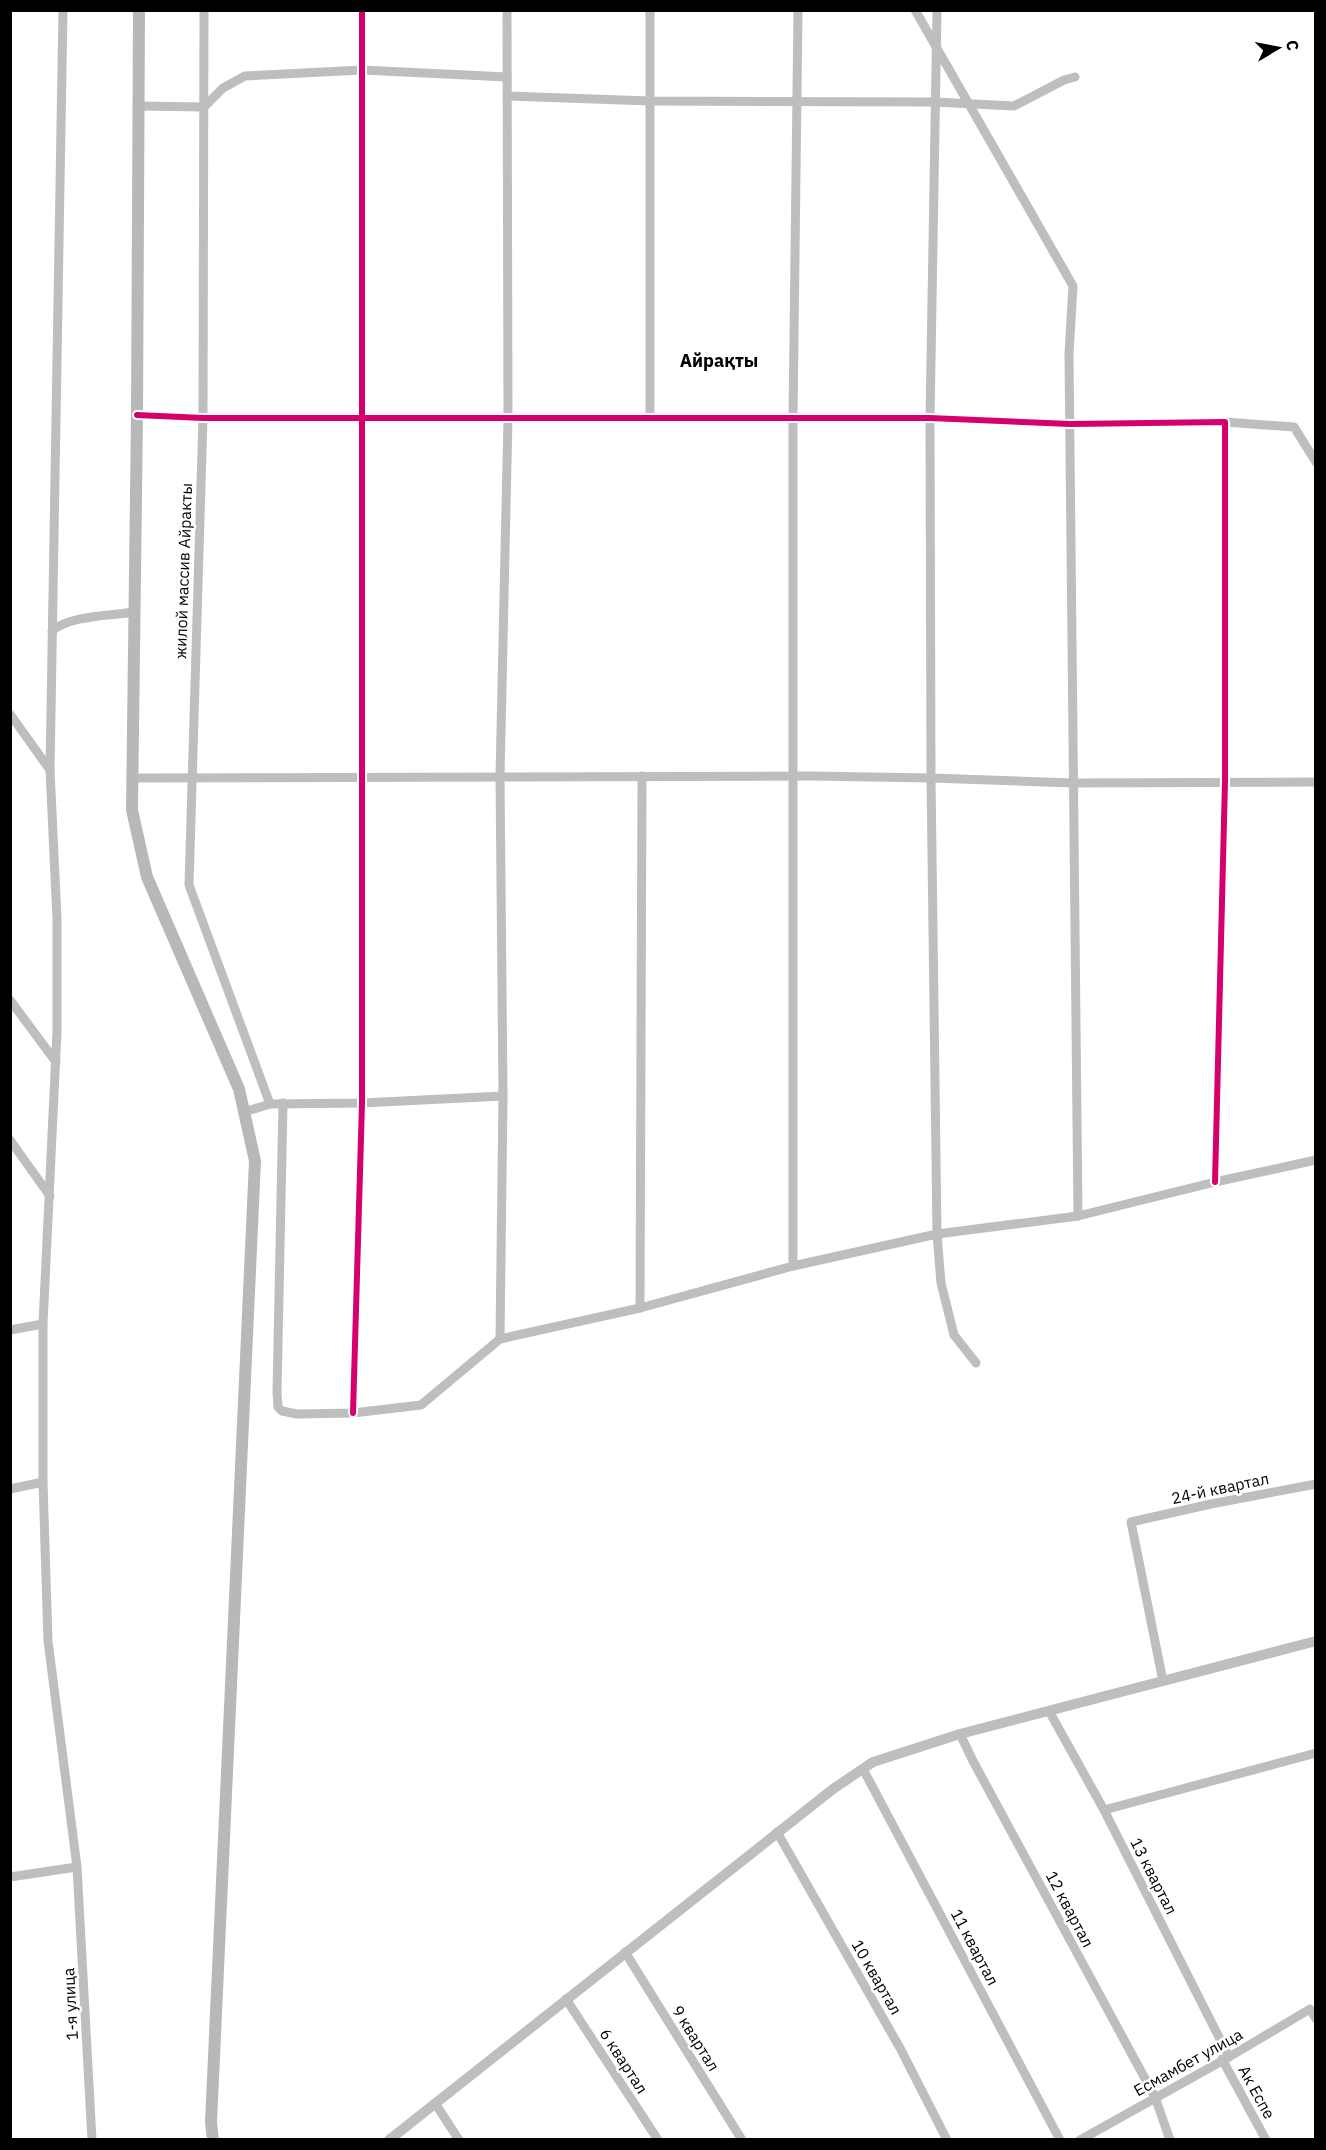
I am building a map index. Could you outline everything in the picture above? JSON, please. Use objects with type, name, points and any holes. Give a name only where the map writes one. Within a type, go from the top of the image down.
[{"type":"main road","points":[[139,10],[132,810],[147,878],[239,1089],[255,1161],[216,1972],[211,2122],[213,2139]]},
{"type":"street","name":"1-я улица","points":[[63,10],[50,770],[57,919],[56,1062],[43,1324],[43,1482],[48,1641],[77,1867],[92,2139]]},
{"type":"street","name":"жилой массив Айракты","points":[[204,10],[203,418],[189,885],[270,1104]]},
{"type":"street","points":[[353,1413],[362,1103],[362,10]]},
{"type":"street","points":[[500,1339],[503,1096],[500,776],[508,418],[507,10]]},
{"type":"street","points":[[650,10],[650,418]]},
{"type":"street","points":[[793,1266],[793,418],[798,10]]},
{"type":"street","points":[[915,10],[1073,286],[1069,354],[1078,1216]]},
{"type":"street","points":[[937,10],[930,418],[931,778],[938,1234],[941,1283],[954,1335],[976,1363]]},
{"type":"street","points":[[139,106],[204,107],[223,88],[245,76],[362,70],[507,76]]},
{"type":"street","points":[[507,96],[650,101],[935,102],[1014,106],[1064,80],[1075,77]]},
{"type":"street","points":[[137,415],[203,418],[930,418],[1070,424],[1225,423],[1294,427],[1316,462]]},
{"type":"street","points":[[1215,1182],[1225,781],[1225,423]]},
{"type":"street","points":[[52,631],[73,620],[134,612]]},
{"type":"street","points":[[10,714],[50,770]]},
{"type":"street","points":[[640,1308],[642,776]]},
{"type":"street","points":[[132,778],[642,776],[931,778],[1073,783],[1316,782]]},
{"type":"street","points":[[10,1000],[56,1062]]},
{"type":"street","points":[[244,1112],[270,1104],[283,1103],[362,1103],[503,1096]]},
{"type":"street","points":[[283,1103],[277,1392],[278,1407],[282,1411],[297,1414],[353,1413],[422,1405],[500,1339],[640,1308],[793,1266],[938,1234],[1078,1216],[1316,1160]]},
{"type":"street","points":[[10,1140],[50,1196]]},
{"type":"street","points":[[10,1330],[43,1324]]},
{"type":"street","points":[[10,1488],[43,1482]]},
{"type":"street","name":"24-й квартал","points":[[1163,1681],[1131,1522],[1316,1484]]},
{"type":"street","points":[[389,2139],[777,1832],[873,1762],[960,1734],[1316,1641]]},
{"type":"street","name":"13 квартал","points":[[1049,1711],[1104,1810],[1225,2058]]},
{"type":"street","name":"12 квартал","points":[[960,1734],[1155,2097]]},
{"type":"street","points":[[1104,1810],[1316,1753]]},
{"type":"street","name":"11 квартал","points":[[863,1769],[1060,2139]]},
{"type":"street","name":"10 квартал","points":[[777,1832],[900,2048],[947,2139]]},
{"type":"street","points":[[10,1876],[77,1867]]},
{"type":"street","name":"9 квартал","points":[[625,1952],[742,2139]]},
{"type":"street","name":"6 квартал","points":[[566,1999],[658,2139]]},
{"type":"street","name":"Есмамбет улица","points":[[1080,2139],[1310,2009],[1316,2019]]},
{"type":"street","name":"Ак Еспе","points":[[1225,2058],[1266,2139]]},
{"type":"street","points":[[1155,2097],[1170,2139]]},
{"type":"street","points":[[435,2103],[459,2139]]},
{"type":"cycle path","points":[[353,1413],[362,1103],[362,10]]},
{"type":"cycle path","points":[[137,415],[203,418],[930,418],[1070,424],[1225,422],[1225,781],[1215,1182]]},
{"type":"district","name":"Айрақты","points":[[719,360]]}]
